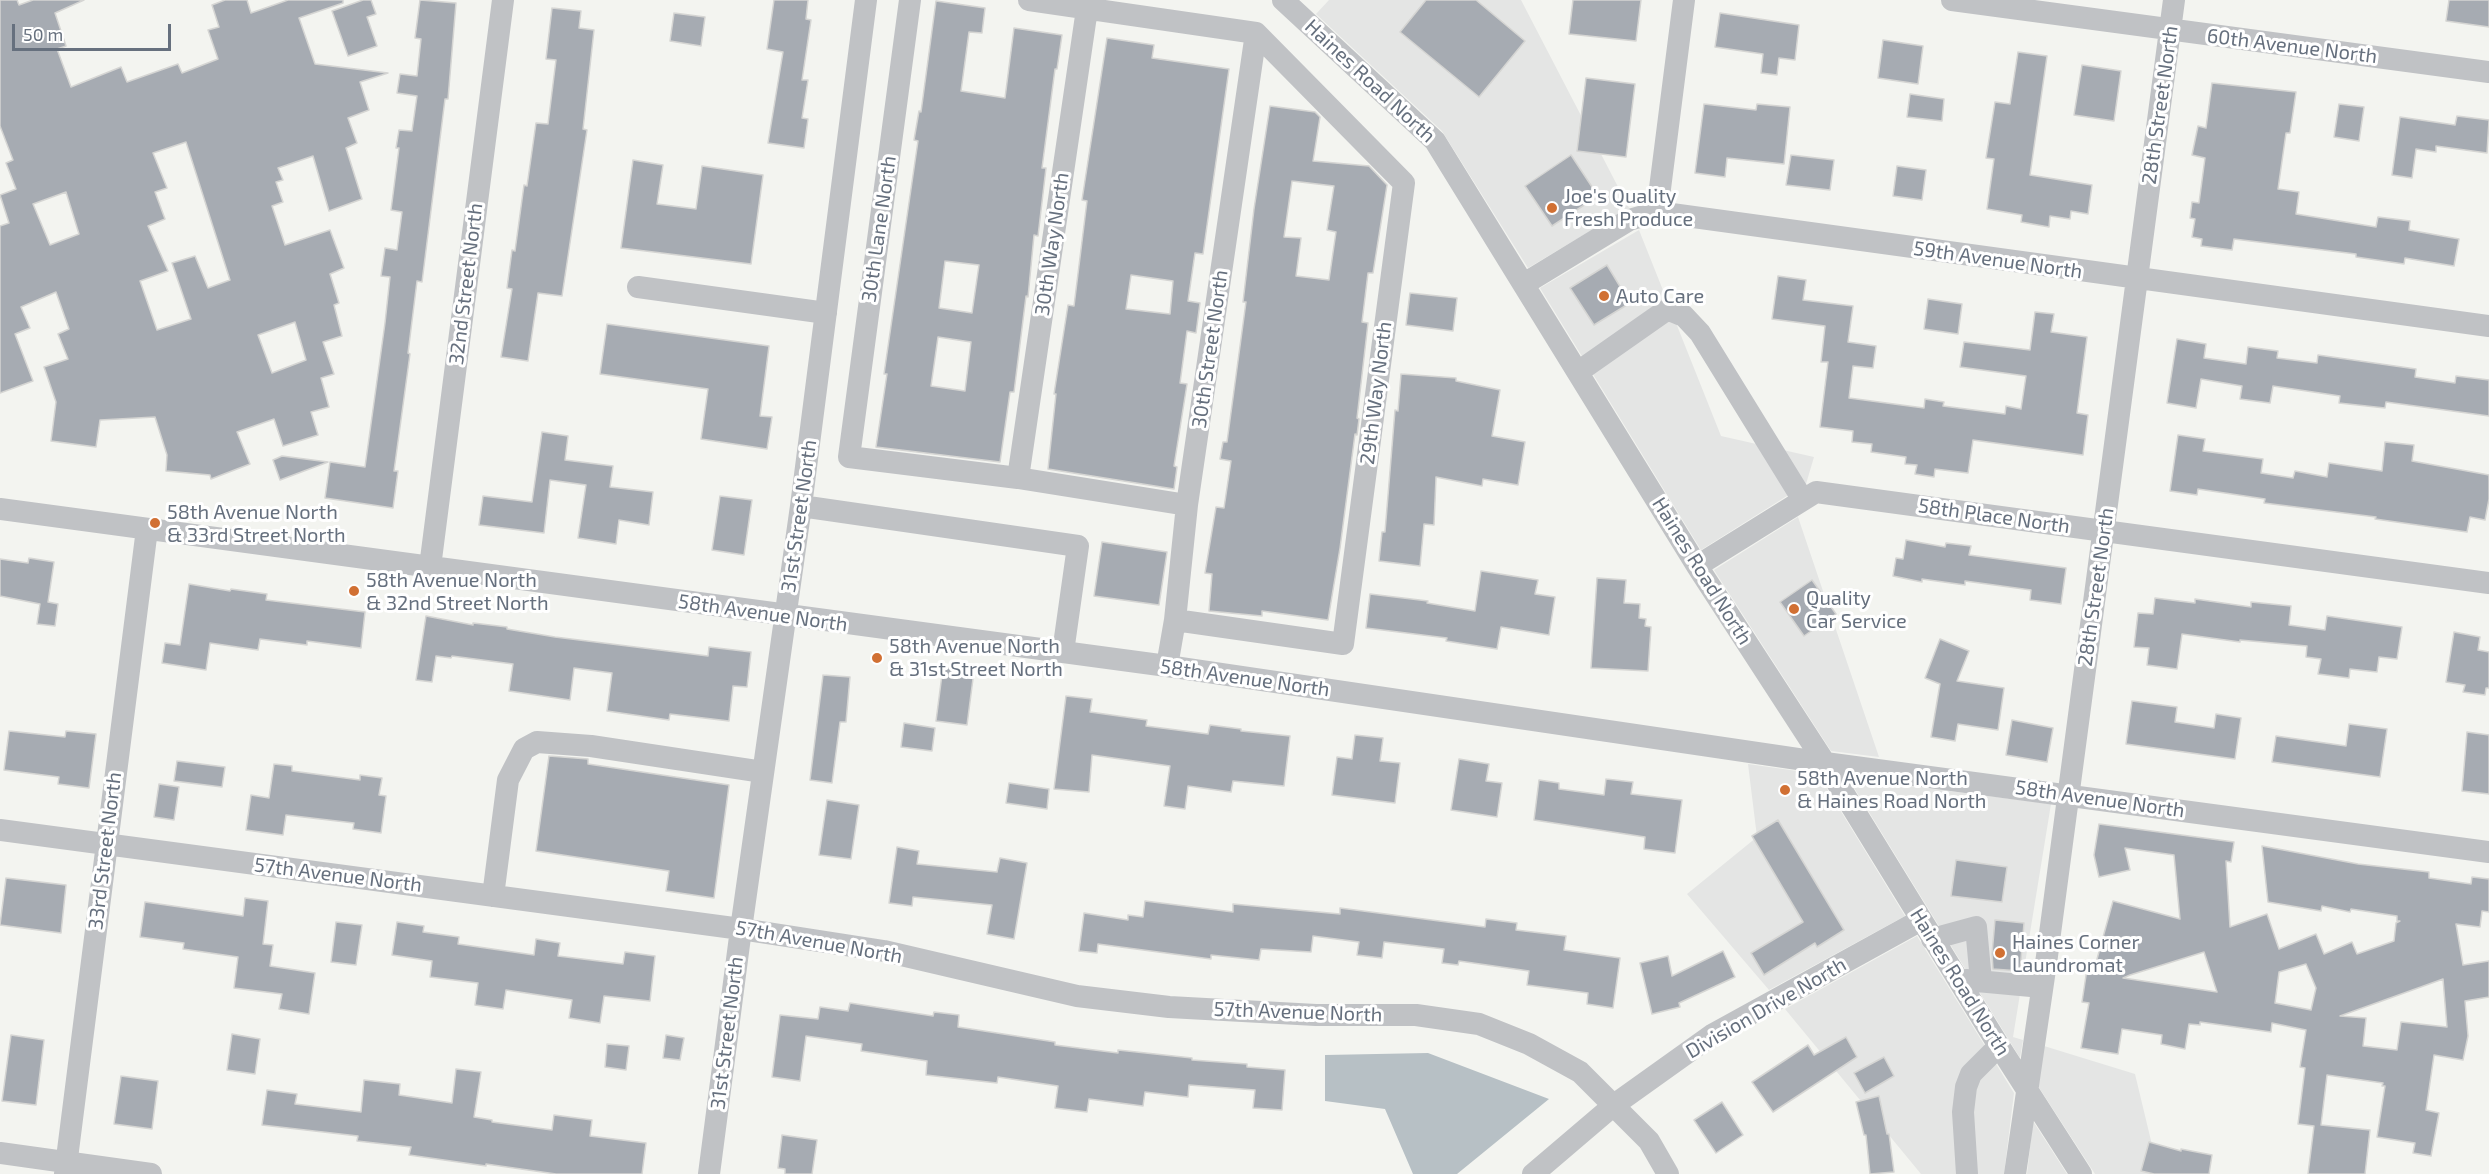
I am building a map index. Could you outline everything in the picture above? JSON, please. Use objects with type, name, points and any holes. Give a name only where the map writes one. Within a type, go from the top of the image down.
[{"type":"street","name":"32nd Street North","points":[[430,567],[503,0]]},
{"type":"street","name":"31st Street North","points":[[709,1174],[741,928],[801,506],[866,0]]},
{"type":"street","name":"30th Lane North","points":[[910,0],[849,457],[1018,478]]},
{"type":"street","points":[[1029,0],[1256,33]]},
{"type":"street","points":[[1657,212],[1684,0]]},
{"type":"street","name":"60th Avenue North","points":[[1952,0],[2489,72]]},
{"type":"street","name":"28th Street North","points":[[2015,1174],[2174,0]]},
{"type":"street","name":"Haines Road North","points":[[1299,5],[1435,141],[1697,566],[1825,763],[1999,1046],[2081,1174]]},
{"type":"street","name":"30th Way North","points":[[1018,478],[1087,9]]},
{"type":"street","name":"30th Street North","points":[[1167,666],[1256,33]]},
{"type":"street","name":"29th Way North","points":[[1175,620],[1343,644],[1404,183],[1256,33]]},
{"type":"street","name":"59th Avenue North","points":[[1524,284],[1629,220],[1657,212],[2489,327]]},
{"type":"street","points":[[638,287],[826,313]]},
{"type":"street","points":[[1578,372],[1665,311],[1684,316],[1700,333],[1803,500]]},
{"type":"street","points":[[1018,478],[1188,505]]},
{"type":"street","name":"58th Place North","points":[[1697,566],[1816,492],[2489,583]]},
{"type":"street","points":[[801,506],[1078,546],[1063,652]]},
{"type":"street","name":"58th Avenue North","points":[[0,509],[786,617],[1167,666],[1825,763],[2489,852]]},
{"type":"street","name":"33rd Street North","points":[[65,1168],[147,529]]},
{"type":"street","points":[[492,896],[508,780],[524,749],[537,742],[591,746],[763,772]]},
{"type":"street","name":"57th Avenue North","points":[[0,830],[741,928],[884,951],[1077,996],[1169,1007],[1316,1016],[1416,1015],[1479,1024],[1529,1044],[1580,1072],[1649,1141],[1668,1174]]},
{"type":"street","name":"Division Drive North","points":[[1533,1174],[1614,1105],[1712,1035],[1927,929],[1976,927],[1981,981]]},
{"type":"street","points":[[1958,980],[2042,987]]},
{"type":"street","points":[[1966,1174],[1963,1112],[1966,1087],[1971,1074],[1999,1046]]},
{"type":"street","points":[[0,1153],[65,1168],[151,1174]]},
{"type":"shaded area","points":[[1329,0],[1521,0],[1629,208],[1528,268],[1442,131],[1316,14]]},
{"type":"shaded area","points":[[1639,230],[1721,436],[1814,457],[1806,484],[1701,550],[1540,288]]},
{"type":"shaded area","points":[[1798,517],[1879,757],[1831,751],[1714,570]]},
{"type":"shaded area","points":[[1748,764],[1818,774],[1905,916],[1769,990],[1687,894],[1757,837]]},
{"type":"shaded area","points":[[1848,778],[2051,804],[2013,1037],[2023,1040],[2020,1058]]},
{"type":"shaded area","points":[[1917,936],[2014,1093],[2004,1174],[1921,1174],[1785,1009]]},
{"type":"shaded area","points":[[2044,1046],[2135,1074],[2159,1174],[2095,1174],[2038,1086]]},
{"type":"shaded area","points":[[1428,1053],[1549,1099],[1457,1174],[1413,1174],[1385,1109],[1325,1101],[1325,1055]]},
{"type":"shaded area","points":[[2033,1121],[2067,1174],[2027,1174]]},
{"type":"building","points":[[0,0],[17,0],[19,5],[33,0],[84,0],[55,13],[66,46],[57,49],[71,87],[121,67],[127,82],[178,64],[182,73],[218,59],[208,30],[219,27],[212,5],[225,0],[247,0],[251,13],[288,0],[343,0],[343,3],[299,18],[315,64],[388,73],[360,82],[369,110],[348,118],[357,143],[346,148],[362,199],[329,211],[313,156],[278,168],[283,180],[276,182],[283,202],[272,206],[285,245],[330,230],[344,268],[330,274],[339,303],[334,305],[342,336],[323,342],[334,374],[321,378],[329,407],[311,412],[318,435],[283,446],[274,419],[237,432],[250,464],[211,479],[210,475],[166,471],[167,455],[155,417],[100,420],[96,447],[51,441],[56,402],[44,367],[68,359],[58,334],[69,329],[56,292],[21,307],[30,328],[15,334],[33,381],[0,393],[0,226],[9,223],[0,195],[16,189],[6,163],[13,160],[0,126]],"holes":[[[186,142],[230,280],[208,288],[195,256],[172,263],[191,319],[157,330],[140,281],[168,271],[148,226],[165,219],[155,192],[167,188],[153,153]],[[66,192],[79,234],[50,245],[33,204]],[[295,322],[306,360],[272,373],[258,335]]]},
{"type":"building","points":[[363,0],[371,0],[376,14],[367,17],[377,46],[348,56],[332,11]]},
{"type":"building","points":[[420,0],[456,3],[448,99],[445,99],[422,282],[417,281],[408,353],[410,354],[394,471],[398,471],[393,508],[325,498],[330,462],[365,467],[390,277],[381,276],[385,248],[397,250],[402,212],[391,210],[399,148],[396,148],[399,130],[412,131],[417,96],[397,93],[400,74],[417,76],[421,39],[415,38]]},
{"type":"building","points":[[774,0],[808,0],[806,19],[811,20],[802,80],[808,80],[802,118],[808,119],[804,148],[768,143],[783,52],[767,49]]},
{"type":"building","points":[[1426,0],[1476,0],[1525,41],[1479,97],[1400,32]]},
{"type":"building","points":[[1573,0],[1641,0],[1636,41],[1569,34]]},
{"type":"building","points":[[2449,0],[2489,0],[2489,27],[2446,21]]},
{"type":"building","points":[[936,1],[985,8],[982,33],[969,32],[961,91],[1005,98],[1014,28],[1062,35],[1057,69],[1055,69],[1042,168],[1046,168],[1038,236],[1034,235],[1028,297],[1026,296],[1014,392],[1010,392],[1000,462],[876,447],[887,374],[884,374],[918,141],[914,140],[919,111],[921,112]],"holes":[[[945,261],[979,265],[972,313],[939,308]],[[938,337],[971,342],[965,391],[931,386]]]},
{"type":"building","points":[[552,8],[581,11],[579,28],[594,30],[583,129],[587,130],[562,296],[538,293],[528,361],[501,357],[512,289],[507,288],[512,250],[515,251],[524,185],[527,186],[536,123],[548,124],[556,60],[546,59]]},
{"type":"building","points":[[674,13],[705,17],[701,46],[670,41]]},
{"type":"building","points":[[1720,13],[1799,25],[1795,60],[1779,58],[1777,75],[1761,73],[1763,54],[1715,47]]},
{"type":"building","points":[[1107,38],[1154,45],[1152,58],[1229,69],[1203,254],[1195,253],[1188,301],[1200,303],[1196,333],[1187,331],[1180,383],[1187,384],[1174,466],[1177,467],[1174,489],[1048,469],[1056,394],[1054,394],[1068,305],[1074,306],[1087,201],[1082,200]],"holes":[[[1131,275],[1173,281],[1170,314],[1126,309]]]},
{"type":"building","points":[[1883,40],[1923,46],[1918,84],[1878,78]]},
{"type":"building","points":[[2018,52],[2047,56],[2030,175],[2092,185],[2088,214],[2071,211],[2070,219],[2050,216],[2049,227],[2021,222],[2022,215],[1987,209],[1994,159],[1986,158],[1995,102],[2010,104]]},
{"type":"building","points":[[2082,65],[2121,71],[2114,121],[2074,115]]},
{"type":"building","points":[[1586,78],[1635,84],[1626,157],[1577,151]]},
{"type":"building","points":[[2212,83],[2296,92],[2290,133],[2286,133],[2278,189],[2299,192],[2296,214],[2376,227],[2378,217],[2410,221],[2409,230],[2459,239],[2454,266],[2405,258],[2404,264],[2356,257],[2356,254],[2234,239],[2232,250],[2201,246],[2202,239],[2192,237],[2195,219],[2190,218],[2192,202],[2199,203],[2205,158],[2192,155],[2198,126],[2206,128]]},
{"type":"building","points":[[1910,94],[1944,99],[1942,121],[1907,117]]},
{"type":"building","points":[[1704,104],[1756,110],[1757,104],[1790,107],[1784,164],[1727,158],[1725,177],[1695,173]]},
{"type":"building","points":[[2339,104],[2364,107],[2359,141],[2334,137]]},
{"type":"building","points":[[1270,106],[1315,112],[1320,117],[1313,161],[1369,166],[1387,185],[1373,273],[1368,273],[1362,322],[1368,323],[1357,418],[1359,419],[1328,620],[1262,611],[1262,616],[1209,611],[1212,574],[1205,573],[1216,507],[1224,508],[1231,461],[1220,459],[1223,442],[1227,442],[1246,302],[1243,302]],"holes":[[[1292,181],[1334,186],[1327,230],[1336,232],[1329,280],[1296,276],[1301,238],[1284,237]]]},
{"type":"building","points":[[2457,116],[2489,120],[2487,153],[2436,146],[2436,152],[2416,149],[2412,178],[2392,175],[2400,117],[2455,125]]},
{"type":"building","points":[[1571,155],[1598,196],[1552,226],[1525,186]]},
{"type":"building","points":[[1791,155],[1834,160],[1830,190],[1786,185]]},
{"type":"building","points":[[633,160],[663,165],[657,204],[696,209],[702,166],[763,175],[751,264],[621,248]]},
{"type":"building","points":[[1897,166],[1926,170],[1922,200],[1893,196]]},
{"type":"building","points":[[1607,265],[1630,303],[1594,325],[1570,288]]},
{"type":"building","points":[[1778,276],[1806,280],[1803,300],[1853,306],[1848,342],[1876,346],[1873,368],[1853,366],[1849,398],[1924,408],[1925,399],[1944,402],[1943,406],[2005,414],[2006,406],[2021,409],[2026,376],[1960,367],[1964,342],[2030,350],[2035,312],[2054,314],[2051,332],[2087,337],[2077,413],[2088,415],[2083,455],[1973,440],[1968,473],[1935,469],[1934,477],[1915,474],[1917,465],[1905,464],[1906,457],[1871,452],[1872,444],[1852,442],[1853,431],[1820,427],[1828,362],[1821,362],[1825,326],[1772,319]]},
{"type":"building","points":[[1410,293],[1457,298],[1453,331],[1406,325]]},
{"type":"building","points":[[1928,299],[1962,304],[1958,334],[1924,329]]},
{"type":"building","points":[[607,324],[769,346],[760,416],[772,417],[767,449],[701,439],[708,389],[600,374]]},
{"type":"building","points":[[2177,339],[2206,344],[2204,358],[2246,364],[2248,347],[2278,351],[2277,358],[2317,363],[2318,355],[2416,369],[2415,377],[2455,383],[2456,376],[2489,380],[2489,416],[2386,402],[2385,408],[2339,403],[2340,396],[2273,386],[2270,403],[2240,399],[2242,386],[2201,379],[2196,408],[2167,403]]},
{"type":"building","points":[[1401,374],[1456,378],[1456,381],[1500,390],[1492,436],[1525,442],[1518,485],[1483,479],[1482,486],[1436,477],[1434,525],[1424,524],[1420,566],[1379,561],[1382,532],[1385,532],[1395,410],[1398,411]]},
{"type":"building","points":[[542,432],[568,436],[565,460],[613,466],[610,487],[653,492],[649,525],[619,520],[616,544],[578,538],[586,485],[550,480],[544,533],[479,525],[483,496],[532,502]]},
{"type":"building","points":[[2178,435],[2205,439],[2203,451],[2263,459],[2261,473],[2293,478],[2295,471],[2327,477],[2329,463],[2382,471],[2385,442],[2414,445],[2412,461],[2489,475],[2489,499],[2485,520],[2470,517],[2467,532],[2375,519],[2376,517],[2264,503],[2265,499],[2198,489],[2197,495],[2170,491]]},
{"type":"building","points":[[282,456],[328,462],[280,480],[273,460]]},
{"type":"building","points":[[720,496],[752,500],[744,555],[712,550]]},
{"type":"building","points":[[1906,540],[1945,547],[1946,543],[1971,546],[1969,555],[2066,568],[2061,604],[2030,600],[2031,590],[1965,581],[1965,585],[1922,579],[1922,582],[1893,576],[1896,558],[1903,559]]},
{"type":"building","points":[[1102,542],[1167,552],[1159,605],[1094,596]]},
{"type":"building","points":[[29,558],[54,562],[48,602],[58,604],[55,626],[37,624],[40,604],[0,596],[0,559],[28,563]]},
{"type":"building","points":[[1481,571],[1538,580],[1535,594],[1555,597],[1549,635],[1501,627],[1497,649],[1446,641],[1447,638],[1366,628],[1370,594],[1428,601],[1427,603],[1475,611]]},
{"type":"building","points":[[1597,578],[1626,580],[1624,603],[1640,604],[1639,618],[1646,619],[1645,626],[1651,627],[1648,671],[1591,668]]},
{"type":"building","points":[[1812,580],[1836,614],[1804,636],[1780,602]]},
{"type":"building","points":[[189,584],[267,594],[266,600],[365,612],[361,648],[307,641],[307,645],[260,639],[258,650],[210,643],[206,670],[162,663],[165,643],[180,645]]},
{"type":"building","points":[[2155,598],[2195,603],[2195,599],[2251,607],[2251,602],[2291,606],[2289,625],[2325,630],[2327,616],[2402,627],[2397,659],[2379,657],[2377,672],[2350,669],[2349,678],[2318,674],[2321,659],[2306,657],[2307,646],[2240,640],[2240,642],[2182,634],[2177,669],[2147,665],[2149,648],[2134,647],[2138,613],[2153,614]]},
{"type":"building","points":[[426,616],[473,625],[473,623],[507,627],[507,629],[555,637],[708,656],[709,647],[751,652],[747,687],[733,686],[729,721],[670,714],[669,720],[607,711],[612,673],[574,668],[570,700],[509,691],[513,664],[452,656],[451,658],[436,656],[432,682],[416,680]]},
{"type":"building","points":[[2454,632],[2480,637],[2478,650],[2489,652],[2489,688],[2486,688],[2485,695],[2463,692],[2465,685],[2446,682]]},
{"type":"building","points":[[1940,639],[1969,651],[1957,681],[2004,688],[1998,730],[1958,724],[1955,741],[1931,737],[1940,684],[1925,678]]},
{"type":"building","points":[[943,667],[974,671],[967,725],[936,721]]},
{"type":"building","points":[[823,675],[850,677],[846,722],[840,722],[832,783],[810,780]]},
{"type":"building","points":[[1066,696],[1092,699],[1090,712],[1147,720],[1146,726],[1208,734],[1210,725],[1290,736],[1284,786],[1233,781],[1231,792],[1188,786],[1185,809],[1164,806],[1170,766],[1092,755],[1089,792],[1054,789]]},
{"type":"building","points":[[2132,701],[2177,707],[2175,722],[2214,728],[2216,714],[2241,718],[2235,759],[2126,744]]},
{"type":"building","points":[[2012,720],[2053,728],[2047,762],[2006,755]]},
{"type":"building","points":[[904,723],[935,728],[932,751],[901,747]]},
{"type":"building","points":[[2349,724],[2387,729],[2380,777],[2272,762],[2276,736],[2346,746]]},
{"type":"building","points":[[9,731],[65,737],[66,731],[96,734],[89,788],[58,784],[59,777],[4,770]]},
{"type":"building","points":[[2467,732],[2489,735],[2489,794],[2462,791]]},
{"type":"building","points":[[1355,735],[1383,738],[1380,761],[1400,763],[1395,803],[1332,795],[1337,757],[1352,759]]},
{"type":"building","points":[[549,756],[588,759],[588,764],[729,785],[714,898],[666,891],[669,871],[536,851]]},
{"type":"building","points":[[1459,759],[1489,764],[1486,781],[1502,783],[1497,817],[1451,810]]},
{"type":"building","points":[[177,761],[225,767],[222,787],[174,781]]},
{"type":"building","points":[[274,764],[292,766],[292,771],[360,780],[360,775],[382,778],[379,795],[386,796],[381,833],[353,829],[354,823],[286,815],[283,835],[246,830],[251,795],[269,798]]},
{"type":"building","points":[[1606,779],[1633,782],[1631,794],[1682,800],[1675,853],[1644,849],[1645,837],[1534,820],[1539,780],[1559,783],[1559,789],[1604,795]]},
{"type":"building","points":[[1009,783],[1049,789],[1047,809],[1006,803]]},
{"type":"building","points":[[159,784],[179,787],[174,820],[154,817]]},
{"type":"building","points":[[827,800],[859,805],[851,859],[819,855]]},
{"type":"building","points":[[1778,820],[1844,930],[1817,947],[1815,943],[1764,975],[1751,953],[1803,922],[1752,836]]},
{"type":"building","points":[[2099,824],[2234,842],[2231,862],[2226,861],[2230,927],[2267,914],[2279,949],[2316,934],[2324,954],[2352,942],[2357,954],[2394,941],[2396,923],[2400,921],[2397,921],[2397,916],[2351,909],[2350,912],[2322,906],[2321,911],[2268,902],[2262,846],[2358,864],[2429,872],[2429,878],[2471,884],[2472,877],[2489,879],[2489,912],[2482,911],[2480,927],[2456,924],[2463,965],[2489,961],[2489,997],[2465,1001],[2468,1036],[2463,1060],[2434,1055],[2426,1110],[2439,1113],[2431,1156],[2413,1153],[2415,1143],[2377,1137],[2385,1086],[2382,1086],[2383,1083],[2327,1075],[2321,1125],[2370,1130],[2365,1174],[2308,1174],[2314,1126],[2298,1124],[2305,1068],[2300,1067],[2306,1030],[2272,1023],[2271,1032],[2200,1022],[2200,1025],[2189,1024],[2185,1049],[2161,1044],[2162,1035],[2122,1029],[2118,1054],[2081,1048],[2089,1003],[2082,1002],[2087,969],[2094,970],[2113,901],[2180,919],[2174,855],[2125,848],[2130,870],[2099,877],[2094,855]],"holes":[[[2204,952],[2217,992],[2123,978],[2130,975]],[[2306,964],[2316,988],[2311,1010],[2275,1003],[2279,972]],[[2443,979],[2447,1027],[2401,1022],[2397,1050],[2363,1046],[2366,1018],[2340,1016]]]},
{"type":"building","points":[[897,847],[919,851],[917,864],[997,872],[1000,858],[1027,863],[1014,939],[987,934],[992,905],[913,897],[912,906],[889,903]]},
{"type":"building","points":[[1956,860],[2007,867],[2002,902],[1951,896]]},
{"type":"building","points":[[6,878],[66,885],[61,933],[0,925]]},
{"type":"building","points":[[245,898],[268,901],[263,944],[273,945],[270,966],[315,973],[309,1014],[279,1009],[282,994],[234,988],[238,957],[183,949],[184,943],[140,937],[145,902],[243,916]]},
{"type":"building","points":[[1145,901],[1233,912],[1233,904],[1340,914],[1340,908],[1485,927],[1486,919],[1517,923],[1516,930],[1566,936],[1564,950],[1620,958],[1613,1008],[1587,1004],[1588,993],[1527,985],[1529,971],[1459,961],[1458,965],[1442,963],[1444,949],[1384,942],[1382,958],[1357,955],[1359,942],[1313,936],[1311,952],[1261,949],[1259,960],[1211,955],[1211,959],[1098,944],[1097,953],[1079,951],[1084,913],[1128,920],[1128,915],[1143,917]]},
{"type":"building","points":[[1995,920],[2024,923],[2020,971],[1993,969]]},
{"type":"building","points":[[336,922],[362,925],[356,965],[331,962]]},
{"type":"building","points":[[397,922],[424,926],[423,932],[459,937],[458,944],[534,955],[536,939],[560,943],[558,956],[623,964],[625,952],[655,956],[650,1001],[604,996],[600,1023],[569,1018],[572,1000],[506,990],[503,1009],[475,1005],[478,983],[430,977],[432,961],[392,955]]},
{"type":"building","points":[[1723,951],[1735,977],[1679,1003],[1680,1007],[1652,1014],[1640,963],[1668,956],[1672,976]]},
{"type":"building","points":[[850,1003],[933,1016],[934,1012],[959,1015],[958,1027],[1055,1042],[1055,1045],[1118,1053],[1118,1050],[1192,1058],[1192,1060],[1247,1064],[1247,1067],[1285,1070],[1282,1110],[1253,1108],[1255,1090],[1189,1085],[1188,1097],[1145,1092],[1143,1106],[1089,1099],[1087,1112],[1055,1108],[1058,1086],[998,1077],[997,1083],[926,1075],[927,1061],[861,1051],[862,1044],[806,1036],[800,1081],[772,1077],[780,1015],[818,1019],[820,1007],[848,1011]]},
{"type":"building","points":[[232,1034],[260,1039],[255,1074],[227,1070]]},
{"type":"building","points":[[11,1035],[44,1040],[36,1105],[2,1101]]},
{"type":"building","points":[[666,1035],[684,1038],[680,1060],[663,1058]]},
{"type":"building","points":[[1846,1037],[1857,1057],[1773,1112],[1752,1082],[1808,1045],[1814,1055]]},
{"type":"building","points":[[607,1044],[629,1046],[626,1070],[605,1067]]},
{"type":"building","points":[[1884,1057],[1894,1076],[1865,1093],[1854,1073]]},
{"type":"building","points":[[456,1069],[481,1072],[474,1117],[492,1120],[492,1122],[552,1130],[554,1115],[592,1120],[590,1136],[646,1143],[642,1174],[556,1174],[486,1164],[486,1166],[409,1155],[411,1147],[357,1141],[358,1136],[262,1125],[267,1090],[297,1094],[295,1104],[361,1112],[364,1080],[400,1084],[399,1095],[452,1103]]},
{"type":"building","points":[[121,1076],[158,1081],[152,1129],[114,1124]]},
{"type":"building","points":[[1879,1096],[1887,1134],[1889,1134],[1894,1172],[1870,1174],[1866,1135],[1864,1135],[1856,1102]]},
{"type":"building","points":[[1722,1102],[1743,1135],[1716,1153],[1694,1120]]},
{"type":"building","points":[[782,1135],[817,1140],[812,1174],[785,1174],[785,1169],[778,1168]]},
{"type":"building","points":[[2149,1142],[2181,1151],[2181,1149],[2212,1155],[2209,1174],[2154,1174],[2141,1171]]},
{"type":"place","name":"Joe's Quality Fresh Produce","points":[[1552,208]]},
{"type":"place","name":"Auto Care","points":[[1604,296]]},
{"type":"place","name":"58th Avenue North & 33rd Street North","points":[[155,523]]},
{"type":"place","name":"58th Avenue North & 32nd Street North","points":[[354,591]]},
{"type":"place","name":"Quality Car Service","points":[[1794,609]]},
{"type":"place","name":"58th Avenue North & 31st Street North","points":[[877,658]]},
{"type":"place","name":"58th Avenue North & Haines Road North","points":[[1785,790]]},
{"type":"place","name":"Haines Corner Laundromat","points":[[2000,953]]}]
